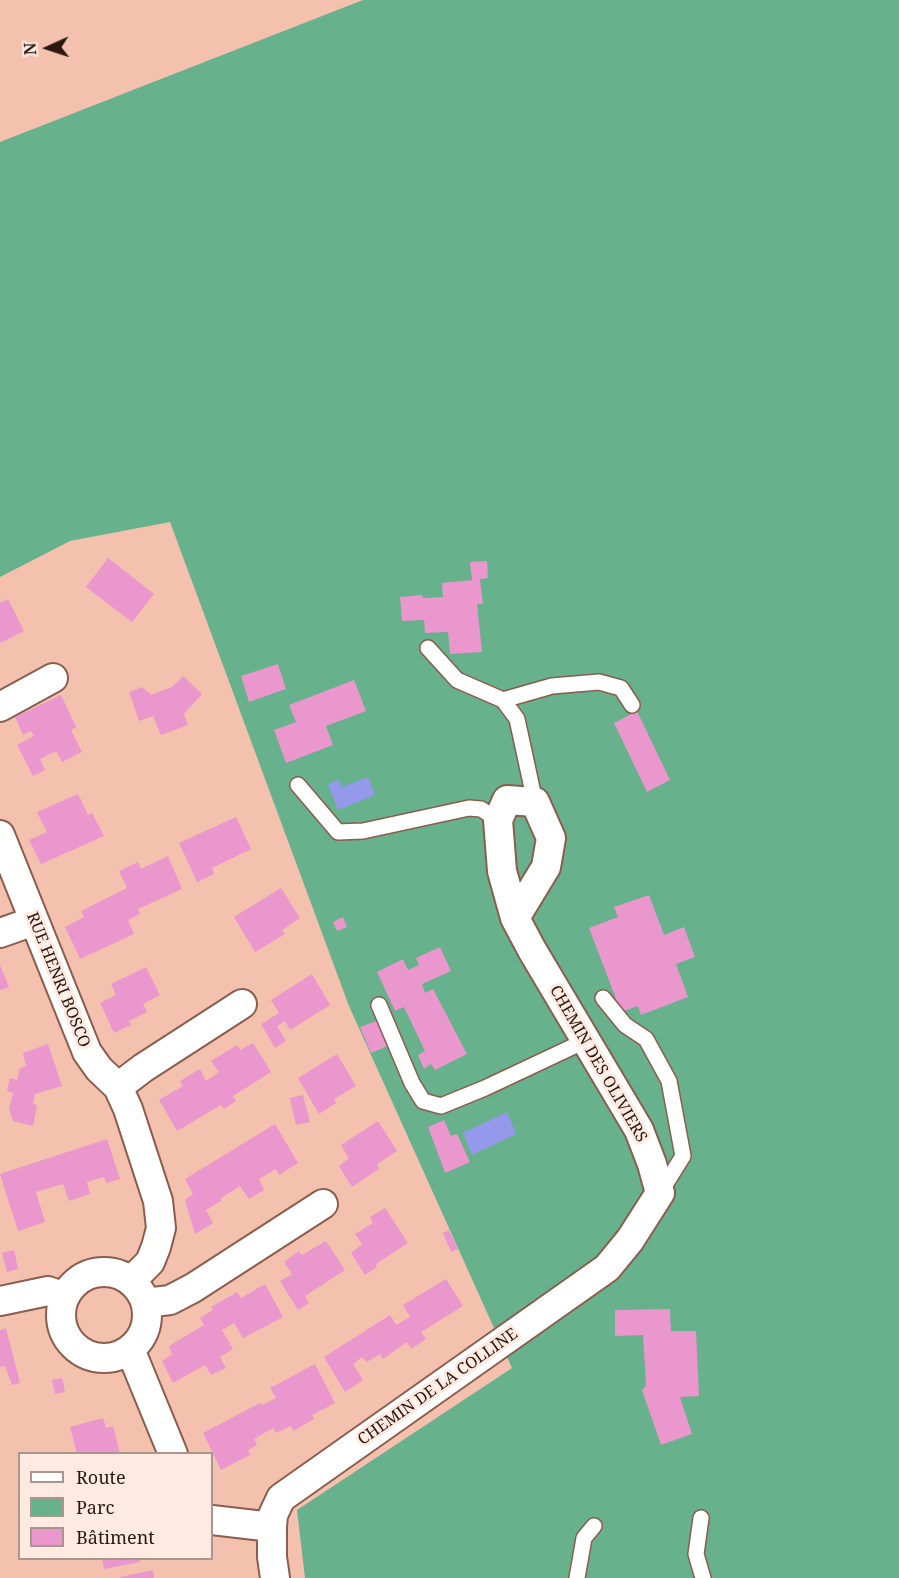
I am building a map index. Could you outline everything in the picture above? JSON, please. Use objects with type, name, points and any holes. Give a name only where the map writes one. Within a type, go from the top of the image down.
[{"type":"street","points":[[0,707],[53,678]]},
{"type":"street","points":[[498,820],[507,800],[535,802],[551,838],[546,867],[514,918]]},
{"type":"street","name":"CHEMIN DES OLIVIERS","points":[[498,820],[502,871],[514,918],[639,1130],[653,1203]]},
{"type":"street","name":"RUE HENRI BOSCO","points":[[0,835],[87,1052],[99,1069],[118,1088],[140,1141],[155,1191],[161,1228],[138,1292]]},
{"type":"street","points":[[0,933],[34,921]]},
{"type":"street","points":[[118,1088],[143,1068],[242,1004]]},
{"type":"street","name":"CHEMIN DE LA COLLINE","points":[[275,1578],[272,1527],[273,1515],[281,1498],[607,1268],[630,1240],[653,1203]]},
{"type":"street","points":[[138,1292],[146,1327],[139,1341],[130,1349],[116,1357],[101,1358],[89,1356],[70,1341],[63,1328],[61,1312],[65,1297],[73,1284],[92,1273],[114,1272],[138,1292],[170,1300],[193,1288],[323,1204]]},
{"type":"street","points":[[0,1301],[48,1291],[65,1297]]},
{"type":"street","points":[[130,1349],[172,1452]]},
{"type":"street","points":[[213,1520],[272,1527]]},
{"type":"lane","points":[[428,648],[457,680],[503,700],[517,719],[535,802]]},
{"type":"lane","points":[[503,700],[552,686],[599,682],[621,688],[632,705]]},
{"type":"lane","points":[[298,785],[338,832],[363,831],[469,808],[481,809],[498,820]]},
{"type":"lane","points":[[603,998],[624,1025],[646,1039],[669,1080],[683,1156],[653,1203]]},
{"type":"lane","points":[[379,1005],[412,1083],[423,1101],[441,1106],[587,1040]]},
{"type":"lane","points":[[701,1518],[696,1554],[703,1578]]},
{"type":"lane","points":[[577,1578],[584,1538],[594,1526]]},
{"type":"green space","points":[[363,0],[899,0],[899,1578],[305,1578],[297,1510],[512,1368],[349,1006],[170,522],[70,541],[0,577],[0,142]]},
{"type":"water","points":[[368,777],[375,795],[338,810],[328,784],[339,780],[342,787]]},
{"type":"water","points":[[507,1112],[516,1134],[472,1155],[463,1133]]},
{"type":"building","points":[[108,558],[154,594],[132,622],[86,587]]},
{"type":"building","points":[[487,561],[488,578],[480,579],[483,604],[477,604],[482,652],[450,654],[448,632],[425,633],[424,620],[402,621],[400,597],[422,595],[423,598],[443,597],[442,583],[472,580],[470,562]]},
{"type":"building","points":[[8,599],[24,631],[0,643],[0,603]]},
{"type":"building","points":[[278,664],[286,689],[249,702],[241,676]]},
{"type":"building","points":[[183,676],[202,694],[184,714],[188,725],[161,735],[153,716],[139,721],[129,692],[142,687],[151,695],[172,687]]},
{"type":"building","points":[[354,680],[366,711],[326,726],[333,745],[286,763],[274,730],[296,722],[289,705]]},
{"type":"building","points":[[61,695],[76,727],[71,730],[82,752],[62,762],[56,751],[40,759],[45,770],[33,776],[17,745],[34,736],[31,731],[23,735],[15,717]]},
{"type":"building","points":[[637,711],[670,780],[647,792],[614,723]]},
{"type":"building","points":[[78,794],[88,815],[92,813],[104,836],[41,864],[29,840],[47,832],[37,812]]},
{"type":"building","points":[[236,817],[251,849],[212,868],[214,874],[197,882],[179,843]]},
{"type":"building","points":[[168,856],[182,889],[138,909],[140,914],[128,920],[134,934],[80,959],[65,927],[84,917],[81,911],[127,888],[119,871],[138,862],[141,869]]},
{"type":"building","points":[[281,888],[300,918],[282,930],[285,934],[255,952],[234,917]]},
{"type":"building","points":[[649,895],[664,935],[684,927],[695,957],[676,964],[688,997],[641,1015],[638,1006],[621,1012],[589,928],[618,917],[614,907]]},
{"type":"building","points":[[343,917],[347,927],[337,931],[333,922]]},
{"type":"building","points":[[440,947],[451,971],[422,984],[425,993],[433,989],[467,1054],[435,1070],[431,1064],[424,1069],[418,1055],[425,1051],[404,1007],[395,1011],[377,972],[403,959],[408,970],[419,965],[416,958]]},
{"type":"building","points":[[0,965],[9,987],[0,990]]},
{"type":"building","points":[[146,967],[160,995],[143,1004],[147,1012],[129,1021],[131,1025],[114,1033],[100,1003],[116,995],[111,984]]},
{"type":"building","points":[[312,974],[330,1005],[290,1030],[285,1021],[277,1026],[286,1041],[275,1048],[261,1024],[279,1013],[271,1000]]},
{"type":"building","points":[[379,1020],[390,1045],[371,1053],[360,1027]]},
{"type":"building","points":[[253,1043],[271,1072],[233,1096],[236,1101],[224,1109],[221,1105],[177,1131],[159,1100],[183,1086],[180,1081],[200,1069],[206,1081],[219,1072],[211,1061],[237,1045],[240,1050]]},
{"type":"building","points":[[48,1044],[62,1086],[35,1094],[33,1104],[37,1105],[33,1126],[13,1121],[9,1109],[13,1093],[7,1091],[10,1078],[17,1080],[20,1068],[26,1066],[23,1053]]},
{"type":"building","points":[[337,1054],[356,1086],[334,1099],[336,1103],[319,1114],[298,1078]]},
{"type":"building","points":[[303,1095],[310,1122],[296,1125],[290,1098]]},
{"type":"building","points":[[444,1120],[451,1136],[457,1134],[470,1162],[445,1173],[428,1127]]},
{"type":"building","points":[[378,1121],[397,1151],[377,1164],[379,1169],[352,1187],[339,1166],[349,1158],[341,1145]]},
{"type":"building","points":[[275,1124],[298,1163],[279,1175],[276,1169],[259,1179],[264,1190],[249,1199],[240,1186],[221,1198],[221,1201],[206,1210],[213,1223],[195,1234],[185,1200],[193,1194],[185,1179]]},
{"type":"building","points":[[107,1139],[120,1179],[106,1183],[104,1177],[87,1182],[90,1194],[69,1201],[63,1184],[36,1192],[45,1222],[18,1231],[0,1174]]},
{"type":"building","points":[[385,1208],[408,1243],[376,1264],[377,1267],[365,1275],[351,1253],[362,1244],[355,1234],[373,1223],[370,1217]]},
{"type":"building","points":[[449,1230],[458,1249],[451,1252],[443,1233]]},
{"type":"building","points":[[326,1241],[345,1270],[305,1296],[309,1303],[298,1310],[280,1281],[292,1274],[284,1262],[299,1251],[302,1255]]},
{"type":"building","points":[[14,1250],[18,1269],[7,1272],[2,1253]]},
{"type":"building","points":[[446,1279],[463,1306],[421,1332],[426,1339],[411,1349],[407,1342],[383,1359],[380,1354],[367,1362],[362,1357],[353,1364],[363,1380],[345,1392],[324,1357],[390,1315],[396,1325],[410,1317],[403,1305]]},
{"type":"building","points":[[265,1284],[283,1317],[243,1338],[234,1323],[222,1330],[233,1349],[220,1357],[226,1368],[211,1375],[205,1365],[173,1383],[162,1361],[172,1354],[169,1346],[204,1325],[200,1318],[213,1310],[211,1307],[237,1292],[241,1298]]},
{"type":"building","points":[[670,1309],[671,1331],[696,1331],[699,1396],[680,1397],[692,1434],[661,1445],[642,1390],[646,1386],[643,1335],[615,1336],[615,1310]]},
{"type":"building","points":[[6,1328],[20,1383],[12,1385],[5,1366],[0,1367],[0,1330]]},
{"type":"building","points":[[315,1364],[335,1403],[312,1415],[314,1419],[293,1431],[291,1426],[276,1433],[273,1428],[254,1439],[257,1445],[248,1450],[250,1455],[221,1470],[203,1433],[260,1403],[262,1405],[276,1398],[270,1388]]},
{"type":"building","points":[[62,1378],[65,1392],[55,1394],[52,1380]]},
{"type":"building","points":[[103,1418],[106,1428],[113,1426],[120,1452],[76,1452],[70,1427]]},
{"type":"building","points":[[102,1560],[140,1560],[140,1562],[104,1569]]},
{"type":"building","points":[[153,1570],[154,1578],[120,1578],[120,1577]]}]
